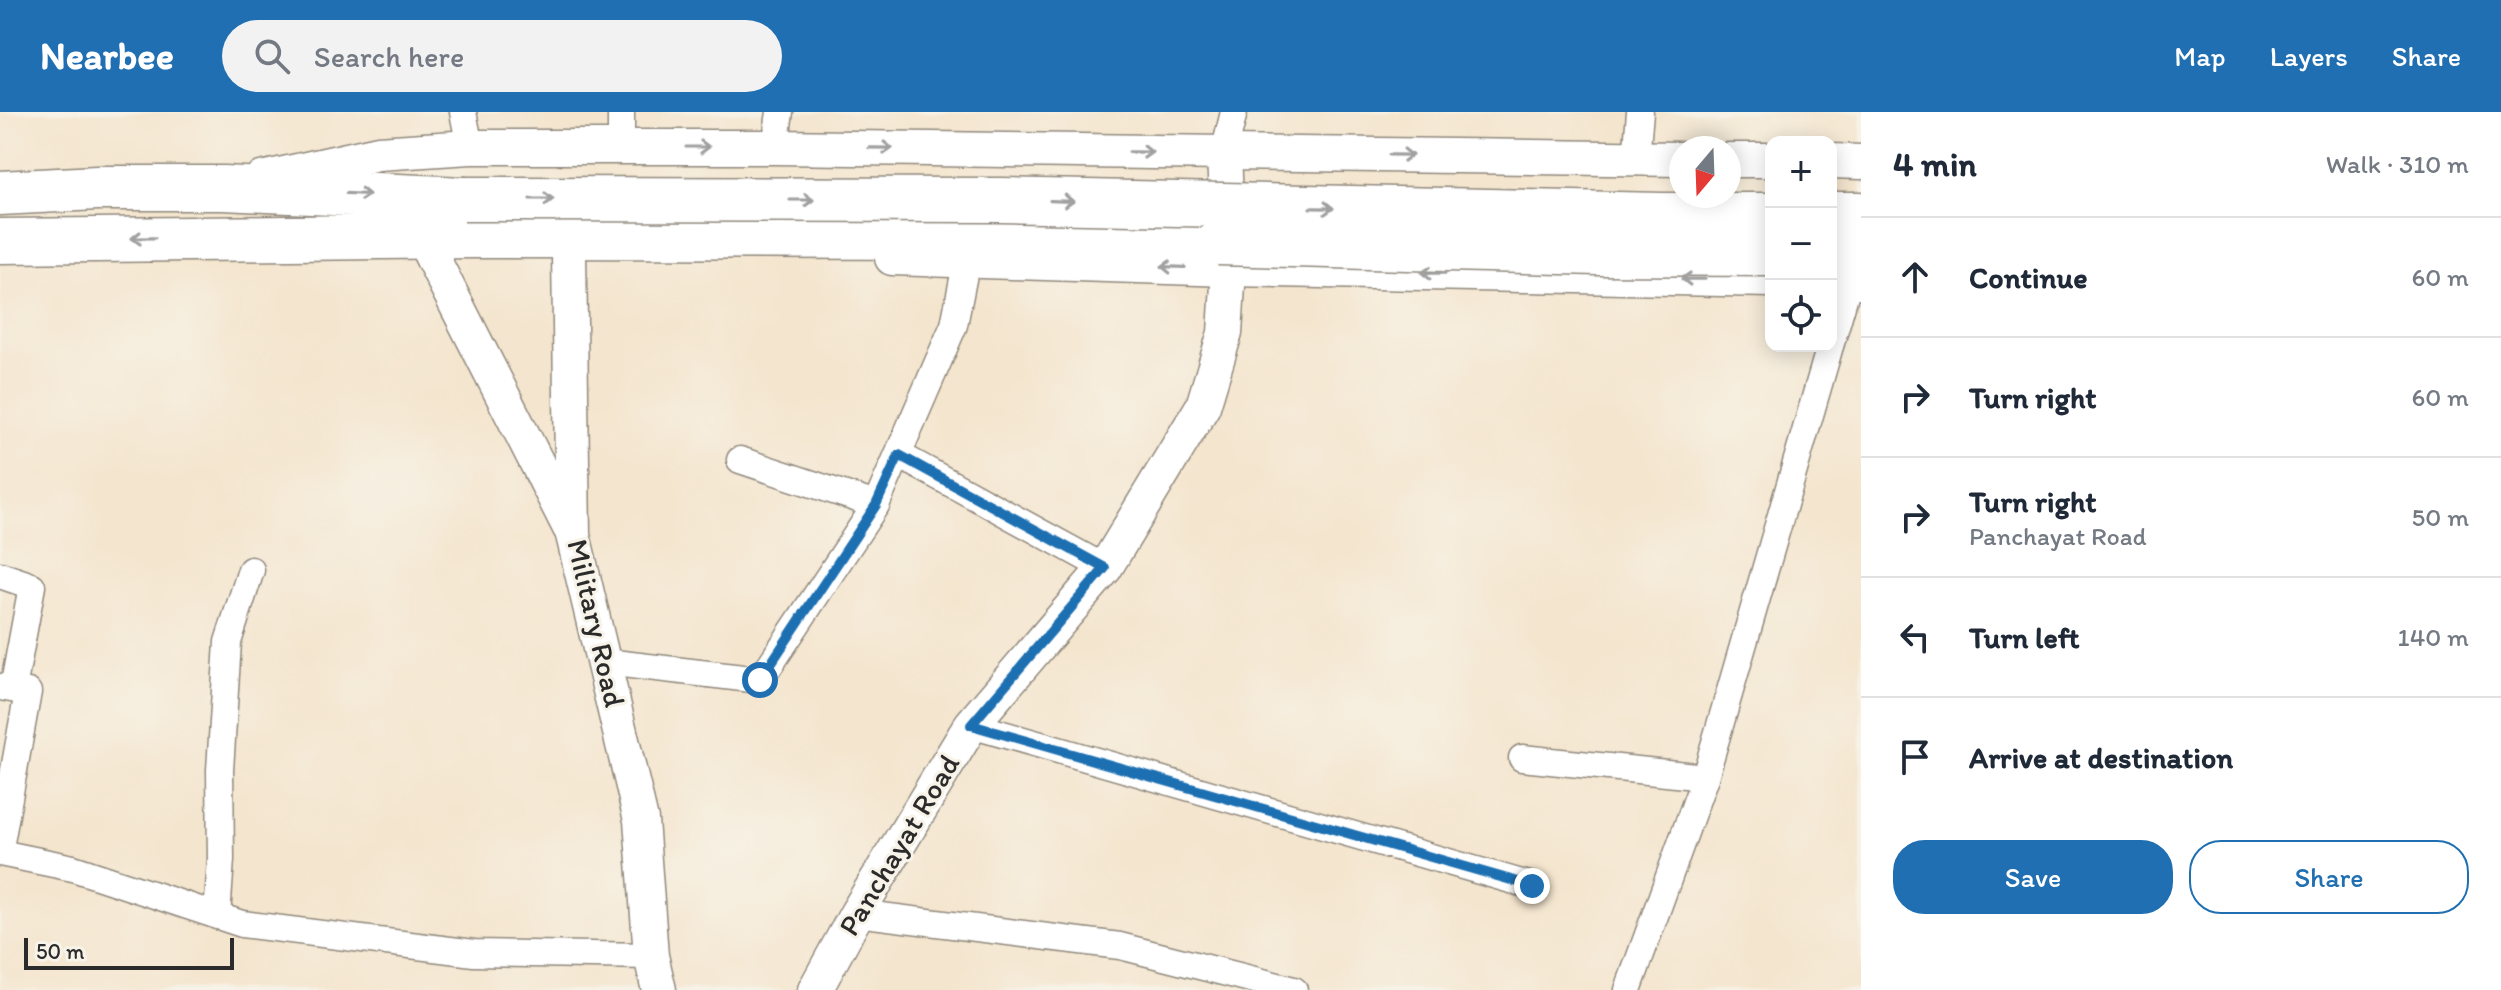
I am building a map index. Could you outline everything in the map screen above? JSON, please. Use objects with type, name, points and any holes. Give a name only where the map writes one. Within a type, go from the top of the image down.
[{"type":"highway","points":[[0,193],[97,188],[223,188],[468,217],[992,237],[1597,253],[1765,254]]},
{"type":"highway","points":[[0,241],[209,237],[468,217],[1001,200],[1765,215]]},
{"type":"highway","points":[[1837,214],[1861,214]]},
{"type":"street","points":[[463,112],[470,147]]},
{"type":"street","points":[[621,112],[621,147]]},
{"type":"street","points":[[775,147],[780,112]]},
{"type":"street","points":[[1224,153],[1234,112]]},
{"type":"street","points":[[1636,159],[1640,112]]},
{"type":"street","points":[[223,188],[378,153],[470,147],[775,147],[1669,159]]},
{"type":"street","name":"Panchayat Road","points":[[815,990],[857,913],[971,725],[1105,568],[1203,406],[1225,333],[1229,269],[1224,153]]},
{"type":"street","points":[[1741,160],[1765,160]]},
{"type":"street","points":[[1837,161],[1861,162]]},
{"type":"street","points":[[209,237],[569,253],[967,259],[1229,269],[1765,280]]},
{"type":"street","points":[[428,249],[573,535]]},
{"type":"street","name":"Military Road","points":[[569,253],[573,535],[641,820],[651,956],[659,990]]},
{"type":"street","points":[[605,662],[760,680],[876,505],[954,325],[967,259]]},
{"type":"street","points":[[1837,314],[1847,270]]},
{"type":"street","points":[[1628,990],[1705,777],[1828,352]]},
{"type":"street","points":[[899,455],[1105,568]]},
{"type":"street","points":[[740,460],[876,505]]},
{"type":"street","points":[[217,916],[221,859],[220,770],[228,642],[251,570]]},
{"type":"street","points":[[0,575],[32,586],[6,688],[28,692],[0,850],[73,868],[242,924],[474,953],[651,956]]},
{"type":"street","points":[[971,725],[1532,886]]},
{"type":"street","points":[[1522,758],[1705,777]]},
{"type":"street","points":[[857,913],[1120,946],[1290,989]]},
{"type":"route","points":[[760,680],[876,505],[899,455],[1105,568],[971,725],[1532,886]]}]
